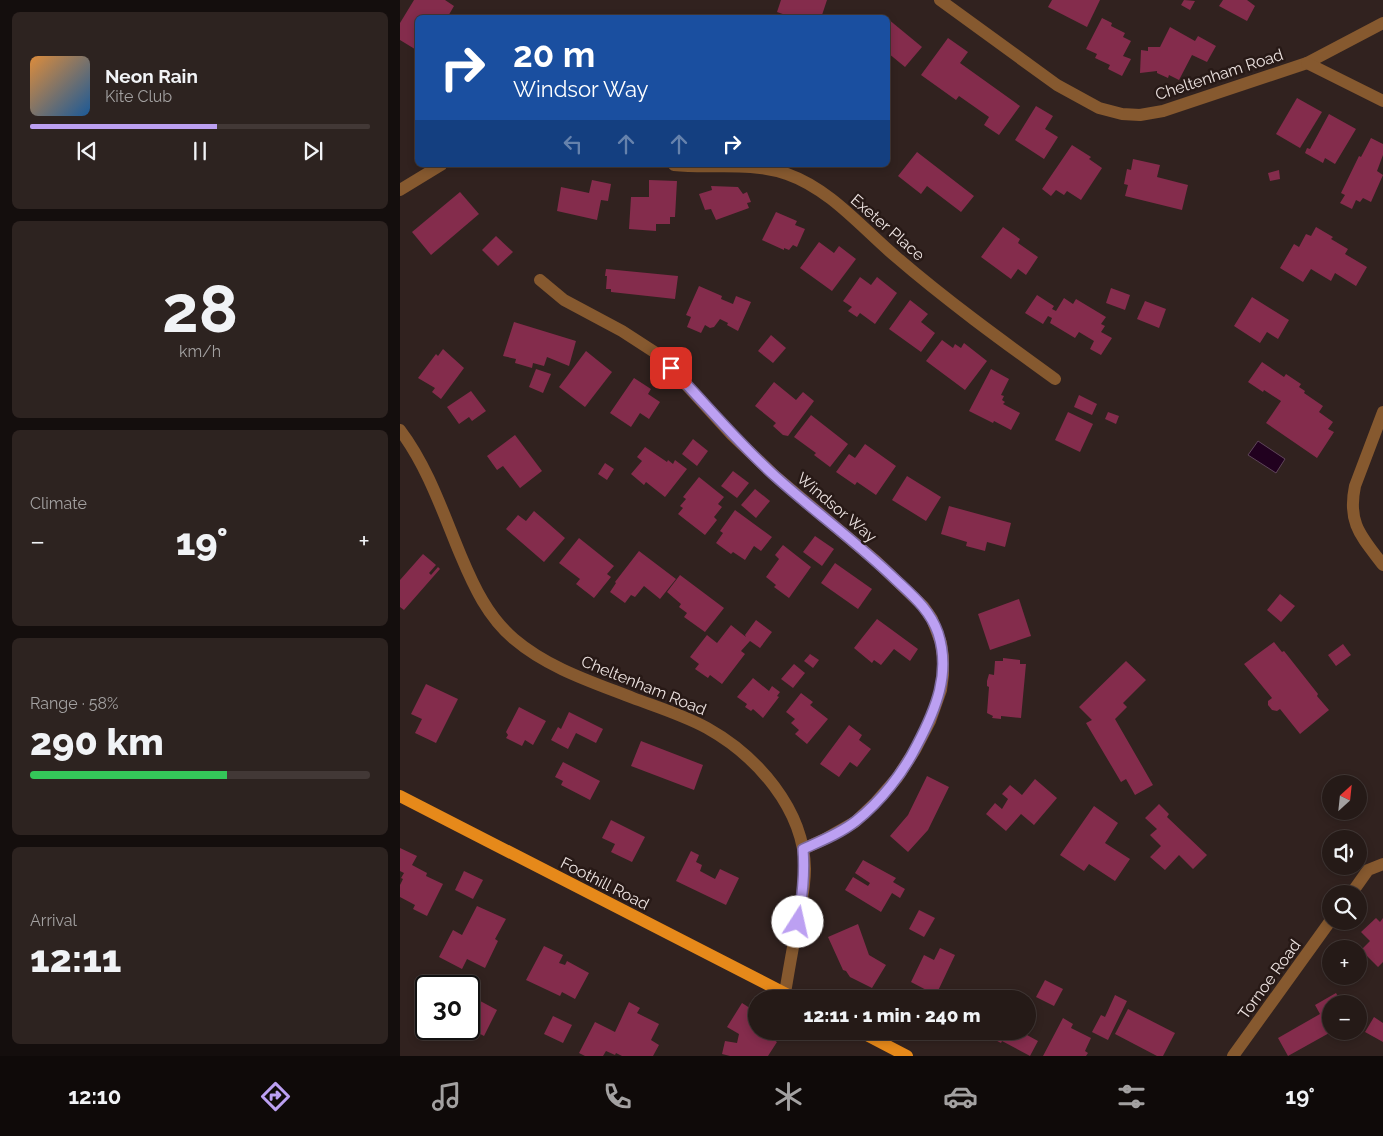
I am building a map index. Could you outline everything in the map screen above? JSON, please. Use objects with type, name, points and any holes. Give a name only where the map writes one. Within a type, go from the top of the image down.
[{"type":"main road","name":"Foothill Road","points":[[400,796],[778,990]]},
{"type":"main road","points":[[876,1040],[907,1056]]},
{"type":"street","name":"Cheltenham Road","points":[[940,0],[1057,85],[1099,108],[1122,114],[1140,115],[1163,112],[1307,63],[1383,24]]},
{"type":"street","points":[[1307,63],[1383,101]]},
{"type":"street","points":[[400,190],[437,167]]},
{"type":"street","name":"Exeter Place","points":[[758,167],[789,175],[808,184],[826,196],[910,269],[1055,379]]},
{"type":"street","name":"Windsor Way","points":[[540,280],[564,300],[622,331],[659,355],[732,435],[775,476],[876,561],[923,606],[932,619],[941,643],[943,676],[941,690],[930,721],[915,750],[897,778],[855,822],[826,839],[803,849]]},
{"type":"street","points":[[1383,412],[1352,498],[1353,520],[1383,565]]},
{"type":"street","name":"Cheltenham Road","points":[[400,430],[421,462],[473,584],[497,622],[514,639],[542,659],[582,678],[687,719],[707,729],[736,747],[760,770],[782,797],[795,822],[803,849],[805,868],[791,990]]},
{"type":"street","points":[[1357,885],[1368,870],[1383,864]]},
{"type":"street","name":"Tornoe Road","points":[[1233,1056],[1324,930]]},
{"type":"shaded area","points":[[1258,441],[1285,459],[1276,473],[1248,455]]},
{"type":"building","points":[[414,0],[445,0],[454,6],[449,15],[415,15],[415,49],[400,40],[400,23]]},
{"type":"building","points":[[781,0],[827,0],[822,15],[786,15],[777,12]]},
{"type":"building","points":[[1052,0],[1100,0],[1087,27],[1048,7]]},
{"type":"building","points":[[1184,0],[1195,1],[1190,10],[1181,5]]},
{"type":"building","points":[[1223,0],[1247,0],[1255,6],[1247,21],[1219,6]]},
{"type":"building","points":[[1102,18],[1112,23],[1111,26],[1125,33],[1123,37],[1131,41],[1123,56],[1131,59],[1122,76],[1108,69],[1110,65],[1095,58],[1097,54],[1086,49]]},
{"type":"building","points":[[890,21],[922,47],[905,67],[890,55]]},
{"type":"building","points":[[1170,27],[1195,41],[1198,36],[1216,46],[1207,62],[1192,55],[1179,80],[1169,75],[1168,78],[1157,73],[1157,71],[1140,73],[1141,50],[1148,51],[1148,47],[1160,47]]},
{"type":"building","points":[[948,38],[968,52],[960,63],[1020,106],[999,135],[984,125],[989,117],[959,96],[956,100],[921,75]]},
{"type":"building","points":[[1297,98],[1322,112],[1300,148],[1276,134]]},
{"type":"building","points":[[1036,106],[1053,116],[1045,129],[1058,137],[1044,159],[1015,140]]},
{"type":"building","points":[[1329,114],[1356,129],[1335,164],[1325,158],[1323,163],[1305,153],[1307,148],[1310,149]]},
{"type":"building","points":[[1371,138],[1383,144],[1383,155],[1377,171],[1383,175],[1371,202],[1363,198],[1360,202],[1356,200],[1352,209],[1340,203],[1345,195],[1341,193],[1359,156],[1361,157]]},
{"type":"building","points":[[1072,145],[1091,157],[1089,159],[1102,168],[1081,200],[1067,191],[1064,195],[1056,190],[1051,196],[1042,189]]},
{"type":"building","points":[[917,152],[974,196],[961,212],[927,186],[921,194],[898,176]]},
{"type":"building","points":[[1133,159],[1160,165],[1157,177],[1188,185],[1182,210],[1125,196],[1128,185],[1124,184],[1127,169],[1131,170]]},
{"type":"building","points":[[1279,170],[1280,179],[1270,181],[1268,173]]},
{"type":"building","points":[[592,180],[611,184],[608,201],[601,200],[597,220],[557,211],[561,187],[589,193]]},
{"type":"building","points":[[649,180],[677,181],[675,217],[670,217],[670,224],[656,224],[656,231],[629,229],[631,197],[649,197]]},
{"type":"building","points":[[711,186],[738,187],[743,194],[747,192],[751,202],[747,203],[749,208],[716,220],[711,209],[705,210],[699,194],[712,190]]},
{"type":"building","points":[[460,192],[479,214],[431,255],[412,232]]},
{"type":"building","points":[[776,212],[797,221],[795,225],[805,229],[797,247],[793,245],[789,250],[784,248],[784,250],[762,240]]},
{"type":"building","points":[[1003,227],[1020,239],[1018,243],[1038,257],[1026,275],[1018,269],[1011,279],[981,257]]},
{"type":"building","points":[[1316,227],[1348,249],[1345,254],[1367,267],[1356,286],[1335,273],[1331,281],[1311,269],[1303,282],[1280,268],[1294,244],[1299,247],[1306,234],[1311,236]]},
{"type":"building","points":[[496,236],[513,252],[498,266],[482,250]]},
{"type":"building","points":[[819,242],[834,253],[839,246],[856,259],[832,291],[800,268]]},
{"type":"building","points":[[606,269],[678,276],[675,299],[611,292],[611,289],[606,289]]},
{"type":"building","points":[[860,277],[871,285],[877,277],[897,293],[875,324],[860,313],[857,317],[848,311],[852,307],[843,301]]},
{"type":"building","points":[[699,286],[722,296],[721,299],[733,304],[736,296],[751,302],[738,331],[720,319],[714,327],[710,328],[705,325],[701,333],[687,327],[691,317],[686,315]]},
{"type":"building","points":[[1111,288],[1130,295],[1125,310],[1106,303]]},
{"type":"building","points":[[1037,295],[1054,306],[1052,309],[1056,311],[1064,298],[1073,304],[1076,299],[1106,317],[1101,324],[1105,326],[1101,332],[1112,338],[1101,355],[1090,349],[1094,341],[1079,332],[1075,338],[1050,323],[1052,318],[1048,316],[1043,324],[1025,313]]},
{"type":"building","points":[[1252,297],[1289,320],[1278,339],[1267,332],[1260,343],[1234,326]]},
{"type":"building","points":[[910,300],[928,314],[921,322],[935,333],[921,352],[889,329]]},
{"type":"building","points":[[1145,301],[1166,309],[1159,328],[1137,319]]},
{"type":"building","points":[[514,322],[576,341],[569,366],[547,357],[544,366],[533,363],[532,368],[515,363],[516,359],[503,356]]},
{"type":"building","points":[[771,335],[786,348],[773,363],[758,351]]},
{"type":"building","points":[[942,340],[953,348],[955,344],[961,348],[964,343],[987,361],[965,390],[926,361]]},
{"type":"building","points":[[443,349],[464,368],[441,399],[432,392],[435,388],[418,378],[436,354],[438,356]]},
{"type":"building","points":[[586,351],[612,372],[585,407],[559,387]]},
{"type":"building","points":[[1262,362],[1284,377],[1286,374],[1301,384],[1299,387],[1305,391],[1304,393],[1323,406],[1319,412],[1333,422],[1328,429],[1334,432],[1317,458],[1266,423],[1281,401],[1248,382]]},
{"type":"building","points":[[536,369],[551,374],[543,393],[529,387]]},
{"type":"building","points":[[991,369],[1009,379],[1001,395],[1004,396],[1002,400],[1005,402],[1003,404],[1020,413],[1011,430],[969,411]]},
{"type":"building","points":[[634,378],[651,389],[648,394],[660,402],[649,419],[640,413],[631,427],[610,413]]},
{"type":"building","points":[[774,382],[796,400],[803,392],[814,401],[788,436],[783,435],[773,426],[776,423],[755,406]]},
{"type":"building","points":[[471,391],[486,411],[472,421],[469,417],[459,424],[447,407]]},
{"type":"building","points":[[1079,395],[1097,404],[1092,415],[1074,407]]},
{"type":"building","points":[[1068,412],[1093,424],[1080,452],[1055,440]]},
{"type":"building","points":[[1108,412],[1119,416],[1116,424],[1105,419]]},
{"type":"building","points":[[811,415],[848,444],[830,467],[814,455],[816,453],[794,437]]},
{"type":"building","points":[[515,435],[542,471],[520,488],[503,466],[497,470],[487,456]]},
{"type":"building","points":[[693,439],[708,451],[697,466],[682,454]]},
{"type":"building","points":[[865,444],[896,466],[876,495],[857,482],[855,485],[836,472],[849,454],[855,458]]},
{"type":"building","points":[[645,447],[667,462],[668,460],[673,464],[675,460],[687,469],[665,497],[646,482],[644,485],[631,474],[642,461],[637,457]]},
{"type":"building","points":[[605,463],[614,469],[607,480],[598,474]]},
{"type":"building","points":[[733,471],[749,483],[737,498],[721,486]]},
{"type":"building","points":[[907,476],[941,497],[926,521],[892,500]]},
{"type":"building","points":[[699,477],[724,497],[718,504],[722,507],[714,517],[717,520],[705,535],[678,514],[683,508],[680,506],[686,499],[683,497]]},
{"type":"building","points":[[755,489],[770,501],[756,518],[741,505]]},
{"type":"building","points":[[949,506],[1011,523],[1005,547],[987,542],[985,551],[966,546],[967,542],[941,534]]},
{"type":"building","points":[[735,510],[772,537],[761,551],[754,546],[745,560],[733,552],[731,554],[716,543],[723,533],[720,531]]},
{"type":"building","points":[[534,511],[565,538],[544,562],[506,529],[518,515],[526,521]]},
{"type":"building","points":[[815,536],[834,549],[822,566],[803,552]]},
{"type":"building","points":[[579,538],[614,566],[607,574],[611,577],[594,598],[576,584],[580,579],[559,563]]},
{"type":"building","points":[[783,545],[811,567],[789,598],[774,587],[776,585],[766,577],[779,559],[775,555]]},
{"type":"building","points":[[639,551],[676,579],[660,599],[644,586],[635,597],[631,595],[625,603],[610,592],[615,582]]},
{"type":"building","points":[[423,554],[436,565],[429,573],[431,575],[438,567],[440,569],[404,610],[400,607],[400,580]]},
{"type":"building","points":[[835,563],[872,589],[858,609],[821,583]]},
{"type":"building","points":[[680,575],[724,608],[705,632],[684,617],[687,613],[679,607],[681,604],[667,592]]},
{"type":"building","points":[[1280,594],[1295,606],[1281,622],[1267,610]]},
{"type":"building","points":[[1019,599],[1031,636],[990,650],[978,614]]},
{"type":"building","points":[[877,619],[918,649],[910,661],[894,649],[881,665],[874,660],[872,663],[854,648]]},
{"type":"building","points":[[756,620],[772,632],[760,648],[750,641],[741,651],[745,654],[722,684],[710,675],[708,678],[695,669],[699,664],[690,657],[707,635],[717,643],[731,625],[746,637],[745,635]]},
{"type":"building","points":[[1274,642],[1282,652],[1284,651],[1329,710],[1300,734],[1280,709],[1277,711],[1272,710],[1268,705],[1268,701],[1272,698],[1244,664]]},
{"type":"building","points":[[1343,644],[1351,655],[1336,666],[1328,655]]},
{"type":"building","points":[[810,654],[819,660],[813,668],[804,661]]},
{"type":"building","points":[[1003,658],[1020,660],[1020,664],[1026,664],[1021,718],[1001,716],[1001,719],[992,718],[993,716],[987,713],[989,687],[987,686],[987,681],[989,674],[994,675],[995,661],[1003,661]]},
{"type":"building","points":[[1126,661],[1146,680],[1123,703],[1127,707],[1115,719],[1153,785],[1135,795],[1126,779],[1121,782],[1086,723],[1092,720],[1079,707]]},
{"type":"building","points":[[794,664],[805,673],[793,688],[781,679]]},
{"type":"building","points":[[753,678],[769,691],[772,686],[780,692],[777,696],[779,697],[763,718],[753,709],[751,711],[745,707],[747,704],[737,697]]},
{"type":"building","points":[[426,684],[458,699],[436,743],[415,733],[422,719],[411,714]]},
{"type":"building","points":[[801,693],[813,702],[810,705],[828,719],[807,744],[795,734],[799,730],[791,723],[795,719],[786,712]]},
{"type":"building","points":[[519,707],[546,721],[533,745],[525,740],[522,746],[506,738],[508,735],[506,732]]},
{"type":"building","points":[[569,712],[603,729],[596,743],[576,733],[568,749],[551,740],[558,727],[561,729]]},
{"type":"building","points":[[849,725],[862,735],[859,740],[871,749],[857,767],[850,762],[839,777],[820,764]]},
{"type":"building","points":[[641,741],[703,765],[694,790],[631,766]]},
{"type":"building","points":[[563,762],[600,781],[590,800],[561,785],[563,781],[555,777]]},
{"type":"building","points":[[927,776],[949,787],[928,830],[908,852],[890,836],[908,815]]},
{"type":"building","points":[[1035,779],[1057,798],[1034,825],[1021,814],[1006,831],[986,814],[995,803],[1002,809],[1008,799],[1002,794],[1010,785],[1022,795]]},
{"type":"building","points":[[1159,804],[1169,814],[1167,817],[1207,855],[1193,869],[1179,855],[1165,870],[1150,857],[1161,846],[1150,835],[1157,829],[1145,818]]},
{"type":"building","points":[[1094,806],[1118,823],[1105,843],[1130,859],[1115,881],[1089,864],[1084,871],[1060,855]]},
{"type":"building","points":[[611,820],[645,837],[632,862],[611,852],[615,844],[602,838]]},
{"type":"building","points":[[400,848],[417,856],[412,865],[427,873],[426,876],[443,884],[427,916],[413,909],[415,905],[400,897],[400,885],[403,879],[401,878],[404,873],[400,871]]},
{"type":"building","points":[[691,851],[699,855],[696,862],[702,865],[700,871],[715,879],[720,869],[739,878],[726,905],[676,881]]},
{"type":"building","points":[[863,860],[896,878],[893,882],[905,889],[900,898],[892,893],[881,912],[845,890],[853,877],[868,886],[870,883],[855,873]]},
{"type":"building","points":[[464,871],[483,880],[473,899],[455,890]]},
{"type":"building","points":[[477,906],[506,919],[495,939],[498,941],[485,968],[467,959],[462,969],[439,957],[453,930],[462,935]]},
{"type":"building","points":[[919,910],[935,918],[924,937],[909,929]]},
{"type":"building","points":[[1376,918],[1380,922],[1383,918],[1383,962],[1378,967],[1367,956],[1367,944],[1370,941],[1361,932],[1367,930],[1367,926]]},
{"type":"building","points":[[858,924],[869,955],[886,965],[872,988],[850,977],[843,970],[828,937]]},
{"type":"building","points":[[544,946],[563,955],[559,963],[565,965],[567,961],[589,973],[575,999],[562,992],[560,996],[526,980]]},
{"type":"building","points":[[940,948],[955,955],[938,990],[926,990],[911,982],[924,955],[934,960]]},
{"type":"building","points":[[1045,980],[1063,989],[1054,1006],[1036,997]]},
{"type":"building","points":[[1115,995],[1127,1001],[1108,1040],[1092,1032],[1101,1015],[1105,1017]]},
{"type":"building","points":[[480,1001],[497,1010],[484,1036],[480,1034]]},
{"type":"building","points":[[1322,1001],[1322,1037],[1288,1056],[1278,1038],[1320,1014],[1315,1005]]},
{"type":"building","points":[[629,1002],[640,1008],[637,1013],[659,1024],[651,1040],[659,1045],[653,1056],[622,1056],[606,1051],[603,1056],[585,1056],[579,1053],[595,1022],[615,1032]]},
{"type":"building","points":[[742,1003],[748,1007],[748,1040],[774,1040],[777,1042],[768,1056],[730,1056],[722,1054],[725,1041],[737,1043],[739,1034],[727,1027]]},
{"type":"building","points":[[1128,1009],[1175,1033],[1163,1056],[1157,1056],[1115,1034]]},
{"type":"building","points":[[553,1016],[572,1025],[563,1043],[544,1034]]},
{"type":"building","points":[[1374,1017],[1383,1023],[1383,1042],[1367,1033],[1367,1029]]},
{"type":"building","points":[[1063,1018],[1073,1024],[1071,1028],[1091,1038],[1085,1051],[1088,1053],[1086,1056],[1043,1056]]},
{"type":"building","points":[[995,1040],[1038,1041],[1030,1056],[1002,1041],[1001,1043]]},
{"type":"route","points":[[671,368],[732,435],[775,476],[876,561],[923,606],[932,619],[941,643],[943,676],[941,690],[930,721],[915,750],[897,778],[855,822],[826,839],[803,849],[804,887],[798,922]]}]
